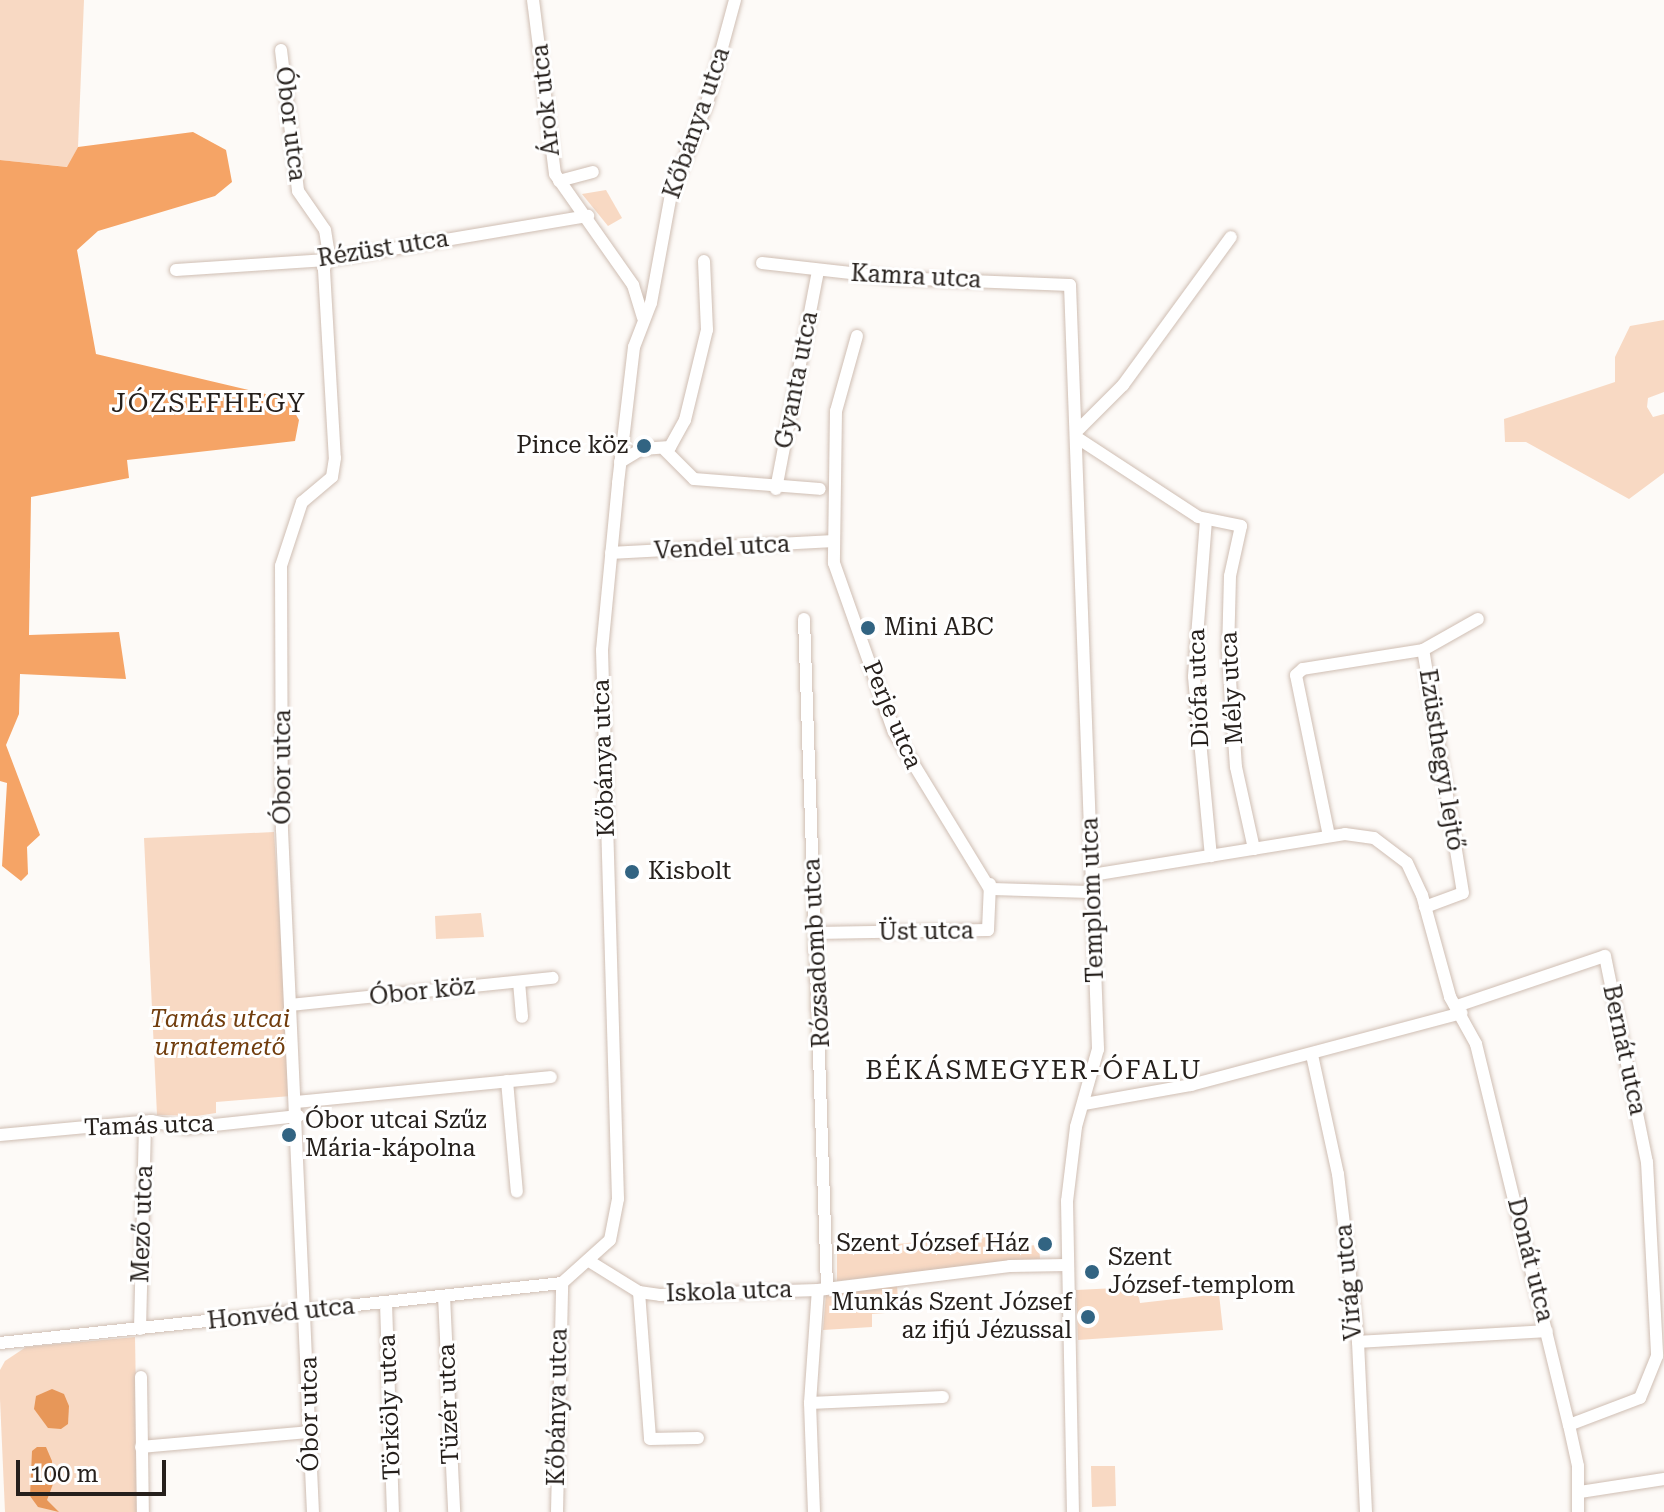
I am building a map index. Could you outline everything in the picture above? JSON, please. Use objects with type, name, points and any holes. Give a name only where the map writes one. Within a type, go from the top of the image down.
[{"type":"street","name":"Árok utca","points":[[533,0],[559,181],[588,216],[633,285],[643,318]]},
{"type":"street","name":"Kőbánya utca","points":[[557,1512],[562,1283],[612,1238],[618,1199],[602,701],[620,462],[634,347],[651,303],[671,194],[707,103],[735,0]]},
{"type":"street","name":"Óbor utca","points":[[281,50],[298,191],[325,230],[335,470],[302,502],[281,566],[282,830],[308,1312],[313,1512]]},
{"type":"street","points":[[559,181],[593,172]]},
{"type":"street","name":"Rézüst utca","points":[[176,270],[327,260],[588,216]]},
{"type":"street","points":[[1206,520],[1078,434],[1123,385],[1231,237]]},
{"type":"street","points":[[665,450],[688,411],[707,330],[704,261]]},
{"type":"street","name":"Kamra utca","points":[[762,263],[818,270],[1070,285]]},
{"type":"street","name":"Gyanta utca","points":[[776,489],[818,270]]},
{"type":"street","name":"Templom utca","points":[[1070,285],[1078,434],[1098,1049],[1069,1163],[1067,1265],[1073,1512]]},
{"type":"street","name":"Perje utca","points":[[857,336],[836,411],[834,563],[894,732],[990,887]]},
{"type":"street","points":[[620,462],[642,449],[665,450],[694,479],[776,489],[820,489]]},
{"type":"street","name":"Mély utca","points":[[1206,520],[1241,526],[1230,576],[1228,650],[1236,767],[1254,849]]},
{"type":"street","name":"Diófa utca","points":[[1206,520],[1194,677],[1211,856]]},
{"type":"street","name":"Vendel utca","points":[[611,553],[833,541]]},
{"type":"street","name":"Rózsadomb utca","points":[[804,619],[823,1288],[810,1403],[814,1512]]},
{"type":"street","name":"Ezüsthegyi lejtő","points":[[1425,907],[1463,893],[1423,650],[1478,619]]},
{"type":"street","points":[[1329,836],[1296,675],[1423,650]]},
{"type":"street","name":"Donát utca","points":[[1092,875],[1329,836],[1363,834],[1387,844],[1407,863],[1425,907],[1456,1005],[1476,1044],[1569,1425],[1580,1492],[1578,1512]]},
{"type":"street","points":[[990,887],[1092,892]]},
{"type":"street","name":"Üst utca","points":[[815,933],[988,930],[990,887]]},
{"type":"street","name":"Bernát utca","points":[[1456,1005],[1605,956],[1647,1162],[1657,1356],[1640,1398],[1569,1425]]},
{"type":"street","name":"Óbor köz","points":[[290,1005],[553,978]]},
{"type":"street","points":[[519,982],[522,1017]]},
{"type":"street","points":[[1084,1104],[1191,1085],[1312,1055],[1456,1005]]},
{"type":"street","name":"Virág utca","points":[[1312,1055],[1338,1174],[1358,1342],[1366,1512]]},
{"type":"street","points":[[297,1102],[551,1077]]},
{"type":"street","points":[[507,1081],[517,1192]]},
{"type":"street","name":"Tamás utca","points":[[0,1135],[151,1121],[186,1128],[298,1116]]},
{"type":"street","name":"Mező utca","points":[[140,1329],[145,1127],[151,1121]]},
{"type":"street","name":"Iskola utca","points":[[589,1261],[639,1292],[660,1295],[823,1288],[1010,1266],[1067,1265]]},
{"type":"street","name":"Honvéd utca","points":[[0,1343],[562,1283]]},
{"type":"street","points":[[639,1292],[650,1439],[698,1438]]},
{"type":"street","name":"Tüzér utca","points":[[444,1296],[454,1512]]},
{"type":"street","name":"Törköly utca","points":[[386,1303],[393,1512]]},
{"type":"street","points":[[1358,1342],[1547,1331]]},
{"type":"street","points":[[141,1377],[143,1512]]},
{"type":"street","points":[[810,1403],[943,1397]]},
{"type":"street","points":[[141,1447],[310,1432]]},
{"type":"street","points":[[1580,1492],[1664,1479]]},
{"type":"green space","points":[[0,0],[84,0],[78,147],[68,167],[0,160]]},
{"type":"green space","points":[[606,190],[622,218],[608,226],[582,194]]},
{"type":"green space","points":[[1664,320],[1664,392],[1648,398],[1647,407],[1653,417],[1664,414],[1664,473],[1629,499],[1526,442],[1505,442],[1504,419],[1615,382],[1615,357],[1630,326]]},
{"type":"green space","name":"Tamás utcai urnatemető","points":[[274,832],[291,1096],[216,1102],[216,1113],[197,1116],[157,1115],[144,838]]},
{"type":"green space","points":[[481,913],[484,937],[436,939],[435,916]]},
{"type":"green space","points":[[1003,1232],[1005,1247],[1039,1245],[1040,1259],[837,1281],[837,1251]]},
{"type":"green space","points":[[897,1286],[899,1312],[872,1314],[872,1327],[823,1330],[826,1294]]},
{"type":"green space","points":[[1137,1287],[1140,1303],[1219,1294],[1223,1330],[1078,1340],[1076,1290]]},
{"type":"green space","points":[[135,1337],[138,1512],[5,1512],[0,1370],[5,1361],[26,1347]]},
{"type":"green space","points":[[1091,1466],[1115,1466],[1116,1506],[1092,1507]]},
{"type":"shaded area","points":[[193,132],[226,150],[232,182],[215,196],[98,231],[77,250],[96,354],[287,399],[299,420],[295,441],[127,460],[129,478],[31,497],[29,635],[119,632],[126,679],[20,674],[19,714],[6,745],[40,835],[27,847],[28,874],[21,881],[2,866],[7,783],[0,781],[0,160],[67,167],[78,147]]},
{"type":"shaded area","points":[[52,1389],[64,1394],[69,1406],[68,1424],[61,1429],[48,1428],[34,1409],[36,1396]]},
{"type":"shaded area","points":[[37,1447],[46,1447],[52,1461],[53,1484],[47,1500],[59,1512],[38,1507],[30,1496],[32,1451]]},
{"type":"place","name":"Pince köz","points":[[644,446]]},
{"type":"place","name":"Mini ABC","points":[[868,628]]},
{"type":"place","name":"Kisbolt","points":[[632,872]]},
{"type":"place","name":"Óbor utcai Szűz Mária-kápolna","points":[[289,1135]]},
{"type":"place","name":"Szent József Ház","points":[[1045,1244]]},
{"type":"place","name":"Szent József-templom","points":[[1092,1272]]},
{"type":"place","name":"Munkás Szent József az ifjú Jézussal","points":[[1088,1317]]},
{"type":"district","name":"JÓZSEFHEGY","points":[[209,404]]},
{"type":"district","name":"BÉKÁSMEGYER-ÓFALU","points":[[1034,1071]]}]
